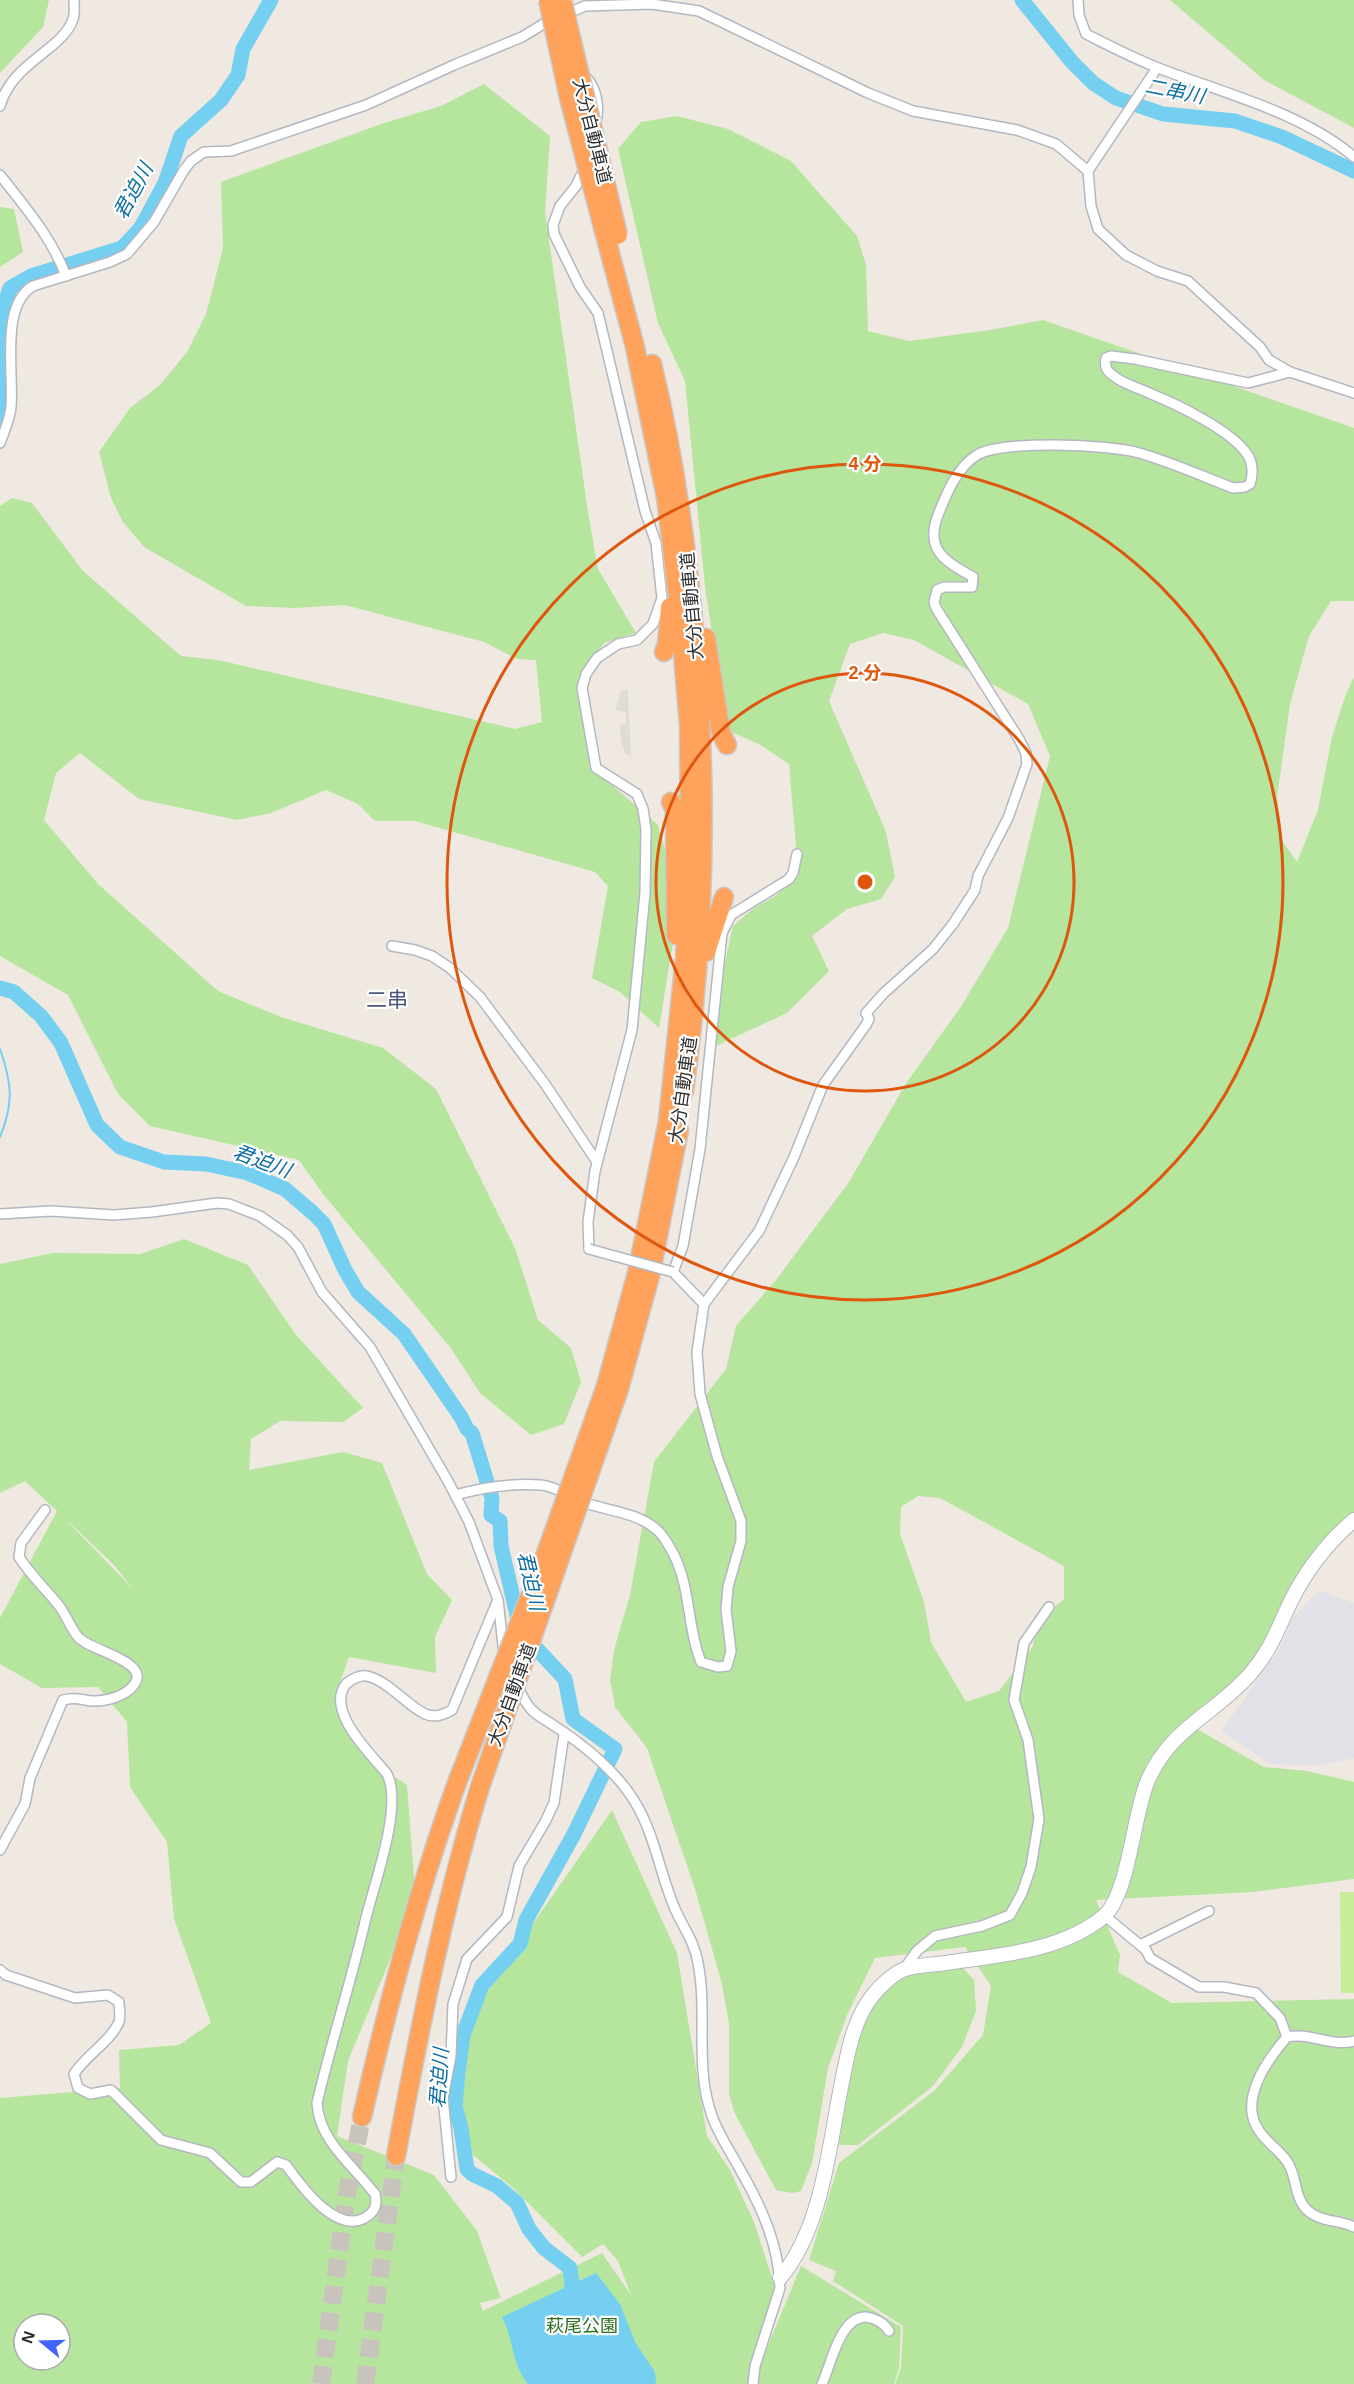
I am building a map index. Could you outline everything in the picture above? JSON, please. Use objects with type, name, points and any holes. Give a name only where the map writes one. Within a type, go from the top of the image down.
[{"type":"highway","name":"大分自動車道","points":[[396,2156],[427,1993],[452,1884],[480,1787],[650,1276],[666,1202],[683,1054],[699,958],[704,799],[698,668],[684,525],[662,406],[572,108],[548,0]]},
{"type":"highway","name":"大分自動車道","points":[[562,0],[662,469],[679,606],[689,725],[690,869],[683,1054]]},
{"type":"highway","points":[[662,469],[670,605],[667,645],[664,652]]},
{"type":"highway","points":[[684,525],[706,635],[721,733],[727,745]]},
{"type":"highway","points":[[671,802],[675,810],[683,1054]]},
{"type":"highway","points":[[683,1054],[705,953],[724,897]]},
{"type":"highway","name":"大分自動車道","points":[[362,2117],[395,1980],[424,1878],[458,1780],[613,1387]]},
{"type":"street","points":[[0,106],[19,71],[66,33],[73,19],[74,0]]},
{"type":"street","points":[[541,0],[555,59],[565,69],[588,78],[593,85],[596,99],[598,117],[588,139],[587,164],[576,186],[555,217],[555,234],[580,287],[598,314],[645,511],[656,543],[662,598],[653,624],[637,640],[618,644],[597,658],[586,675],[582,688],[596,768],[637,794],[643,808],[646,830],[645,893],[632,1030],[597,1162],[588,1222],[589,1248],[673,1272],[704,1304]]},
{"type":"street","points":[[1078,0],[1079,15],[1086,34],[1157,68],[1296,122],[1345,148],[1354,157]]},
{"type":"street","points":[[0,443],[11,409],[8,323],[16,300],[22,291],[110,262],[127,254],[154,222],[191,161],[204,152],[231,151],[366,105],[454,65],[522,38],[545,23],[585,6],[652,4],[699,11],[868,93],[913,111],[1017,130],[1056,144],[1088,171]]},
{"type":"street","points":[[1157,68],[1088,171],[1091,206],[1098,229],[1126,255],[1157,271],[1188,281],[1260,347],[1269,360],[1290,372],[1354,393]]},
{"type":"street","points":[[0,175],[58,254],[66,276]]},
{"type":"street","points":[[455,1495],[493,1486],[544,1485],[583,1502],[628,1514],[645,1522],[663,1536],[675,1557],[686,1591],[695,1648],[701,1662],[718,1667],[727,1666],[730,1651],[726,1610],[728,1587],[741,1541],[741,1521],[717,1456],[700,1394],[697,1352],[704,1304],[759,1231],[794,1157],[800,1137],[823,1084],[866,1025],[869,1019],[866,1013],[884,993],[933,949],[954,924],[975,890],[978,876],[1008,818],[1027,764],[1026,753],[1019,739],[934,602],[937,591],[944,587],[972,587],[973,584],[973,577],[944,560],[933,536],[934,524],[945,497],[964,466],[977,455],[991,450],[1032,446],[1079,446],[1137,452],[1233,488],[1245,487],[1250,484],[1252,470],[1249,458],[1240,446],[1226,434],[1192,413],[1131,386],[1108,371],[1104,364],[1106,358],[1111,356],[1135,359],[1248,383],[1290,372]]},
{"type":"street","points":[[673,1272],[683,1246],[700,1149],[722,933],[731,915],[789,879],[793,873],[797,854]]},
{"type":"street","points":[[392,946],[432,956],[450,968],[480,997],[545,1084],[597,1162]]},
{"type":"street","points":[[0,1214],[51,1211],[114,1215],[218,1203],[229,1204],[260,1216],[287,1235],[298,1247],[322,1292],[370,1347],[389,1376],[469,1522],[498,1600],[502,1647],[508,1668],[529,1708],[615,1774],[635,1802],[655,1844],[675,1909],[692,1941],[698,1962],[701,1992],[701,2051],[706,2094],[712,2118],[771,2232],[780,2278],[778,2297],[755,2366],[753,2384]]},
{"type":"street","points":[[0,1850],[25,1804],[30,1778],[63,1700],[79,1697],[93,1701],[121,1695],[133,1686],[137,1677],[134,1669],[124,1660],[90,1646],[78,1638],[61,1609],[34,1580],[19,1557],[21,1543],[45,1510]]},
{"type":"street","points":[[904,1969],[994,1955],[1056,1942],[1077,1934],[1105,1916],[1123,1884],[1139,1807],[1149,1779],[1169,1746],[1193,1722],[1231,1692],[1268,1653],[1298,1587],[1318,1555],[1354,1520]]},
{"type":"street","points":[[0,1970],[6,1975],[75,1998],[108,1995],[119,2002],[119,2021],[74,2074],[78,2088],[90,2094],[111,2090],[161,2140],[210,2153],[240,2182],[250,2182],[277,2162],[281,2162],[317,2203],[333,2216],[348,2221],[359,2220],[372,2213],[377,2201],[375,2194],[328,2138],[318,2118],[316,2103],[376,1885],[393,1797],[391,1781],[387,1774],[343,1717],[340,1699],[348,1681],[364,1676],[377,1680],[427,1714],[440,1716],[452,1710],[498,1600]]},
{"type":"street","points":[[780,2278],[793,2262],[810,2224],[822,2182],[848,2048],[862,2012],[874,1994],[904,1969],[917,1951],[935,1936],[982,1926],[1010,1915],[1022,1893],[1030,1867],[1039,1819],[1028,1740],[1014,1700],[1024,1643],[1049,1607]]},
{"type":"street","points":[[451,2177],[442,2098],[451,2056],[453,2004],[467,1959],[507,1917],[519,1866],[554,1803],[564,1734]]},
{"type":"street","points":[[1140,1945],[1209,1911]]},
{"type":"street","points":[[1105,1916],[1146,1950],[1150,1958],[1199,1987],[1224,1987],[1256,1993],[1280,2018],[1287,2037]]},
{"type":"street","points":[[1354,2041],[1339,2043],[1294,2035],[1287,2037],[1261,2073],[1253,2096],[1251,2112],[1256,2127],[1290,2165],[1299,2198],[1307,2210],[1320,2218],[1354,2227]]},
{"type":"street","points":[[822,2384],[847,2325],[860,2317],[873,2318],[889,2331]]},
{"type":"shaded area","points":[[628,689],[631,757],[625,753],[621,742],[620,725],[626,724],[626,712],[615,710],[621,691]]},
{"type":"shaded area","points":[[1320,1591],[1354,1603],[1354,1758],[1316,1766],[1270,1764],[1221,1731],[1279,1650],[1293,1617]]},
{"type":"green space","points":[[0,0],[49,0],[43,27],[0,73]]},
{"type":"green space","points":[[1170,0],[1354,0],[1354,128],[1264,80]]},
{"type":"green space","points":[[484,84],[550,136],[545,212],[588,512],[598,569],[636,633],[604,643],[578,679],[591,767],[658,825],[666,854],[673,942],[659,1028],[620,992],[592,978],[608,886],[595,872],[415,821],[375,821],[358,804],[326,790],[271,813],[237,820],[139,799],[80,753],[56,773],[44,820],[98,884],[218,991],[281,1017],[383,1048],[436,1089],[515,1248],[538,1320],[571,1348],[581,1382],[564,1424],[531,1435],[480,1393],[450,1347],[323,1194],[299,1160],[150,1126],[118,1094],[68,995],[0,956],[0,506],[12,498],[32,503],[83,571],[181,656],[218,660],[515,729],[542,722],[536,660],[517,659],[484,642],[345,605],[294,608],[246,606],[144,547],[123,522],[111,498],[99,452],[130,408],[160,385],[187,352],[206,314],[223,248],[221,182],[384,123],[441,106]]},
{"type":"green space","points":[[677,116],[728,129],[791,161],[857,236],[866,265],[868,331],[909,341],[1043,320],[1354,428],[1354,601],[1331,601],[1309,636],[1290,704],[1277,797],[1283,842],[1297,862],[1318,810],[1332,737],[1354,677],[1354,1515],[1315,1551],[1263,1651],[1233,1683],[1186,1723],[1264,1767],[1307,1771],[1354,1782],[1354,1879],[1252,1892],[1096,1900],[1120,1955],[1118,1972],[1172,2003],[1354,1999],[1354,2384],[895,2384],[901,2368],[903,2326],[833,2281],[836,2271],[809,2260],[839,2163],[934,2091],[983,2035],[991,1986],[965,1947],[875,1958],[847,2015],[828,2068],[812,2163],[801,2191],[792,2193],[776,2190],[734,2112],[729,2093],[729,2024],[722,1984],[695,1889],[647,1748],[615,1707],[610,1680],[614,1650],[630,1595],[654,1462],[726,1369],[736,1326],[776,1280],[849,1182],[905,1085],[962,1005],[1008,928],[1050,756],[1028,704],[914,640],[883,633],[850,644],[829,701],[886,832],[895,877],[881,899],[847,909],[812,936],[829,971],[787,1013],[716,1046],[721,981],[733,926],[754,908],[777,895],[798,870],[789,764],[759,744],[727,730],[705,587],[685,381],[658,323],[618,149],[641,122]],"holes":[[[918,1496],[940,1498],[1064,1566],[1064,1599],[1041,1618],[1032,1648],[999,1691],[966,1702],[931,1642],[924,1602],[900,1534],[901,1507]]]},
{"type":"green space","points":[[0,207],[14,209],[23,252],[0,267]]},
{"type":"green space","points":[[184,1239],[248,1265],[296,1335],[363,1408],[343,1422],[280,1421],[251,1439],[249,1470],[343,1452],[382,1463],[427,1574],[452,1600],[435,1637],[436,1673],[349,1657],[338,1688],[342,1725],[369,1760],[407,1785],[415,1890],[389,1962],[348,2061],[337,2136],[434,2175],[477,2231],[501,2298],[480,2303],[483,2311],[602,2253],[631,2295],[618,2261],[603,2244],[582,2257],[513,2188],[473,2155],[461,2107],[470,2034],[489,1987],[612,1810],[677,1953],[707,2136],[730,2170],[754,2222],[775,2287],[748,2384],[0,2384],[0,2098],[120,2088],[119,2050],[179,2045],[211,2023],[174,1919],[167,1842],[130,1787],[127,1722],[98,1687],[42,1688],[0,1664],[0,1618],[57,1511],[25,1481],[0,1493],[0,1264],[53,1253],[140,1254]],"holes":[[[69,1522],[114,1565],[134,1590]]]},
{"type":"green space","points":[[1340,1892],[1354,1892],[1354,1993],[1341,1993]]},
{"type":"green space","points":[[963,1968],[974,1980],[976,2011],[962,2047],[933,2086],[858,2145],[839,2145],[850,2055],[861,2020],[891,1984],[913,1971]]},
{"type":"green space","points":[[801,2266],[901,2327],[899,2368],[894,2384],[752,2384]]},
{"type":"water","name":"萩尾公園","points":[[596,2273],[620,2304],[635,2342],[655,2372],[656,2384],[528,2384],[518,2368],[502,2317]]},
{"type":"waterway","name":"君迫川","points":[[0,422],[5,406],[4,305],[10,288],[31,276],[122,248],[140,229],[165,183],[181,136],[221,100],[238,75],[243,49],[271,0]]},
{"type":"waterway","name":"二串川","points":[[1022,0],[1072,62],[1093,83],[1116,98],[1163,114],[1235,121],[1282,137],[1354,171]]},
{"type":"waterway","name":"君迫川","points":[[0,988],[14,992],[41,1016],[61,1043],[97,1125],[120,1147],[164,1162],[206,1164],[248,1173],[285,1189],[324,1224],[358,1292],[404,1334],[467,1429],[472,1433],[492,1498],[491,1515],[500,1521],[501,1546],[521,1632],[565,1679],[573,1719],[615,1749],[574,1834],[526,1920],[520,1944],[482,1985],[463,2035],[455,2106],[467,2169],[472,2174],[497,2186],[517,2203],[529,2229],[544,2248],[570,2268],[574,2304]]},
{"type":"waterway","points":[[0,1049],[10,1093],[8,1114],[0,1137]]},
{"type":"tunnel","points":[[321,2384],[347,2194],[362,2117]]},
{"type":"tunnel","points":[[365,2384],[396,2156]]},
{"type":"district","name":"二串","points":[[387,999]]}]
